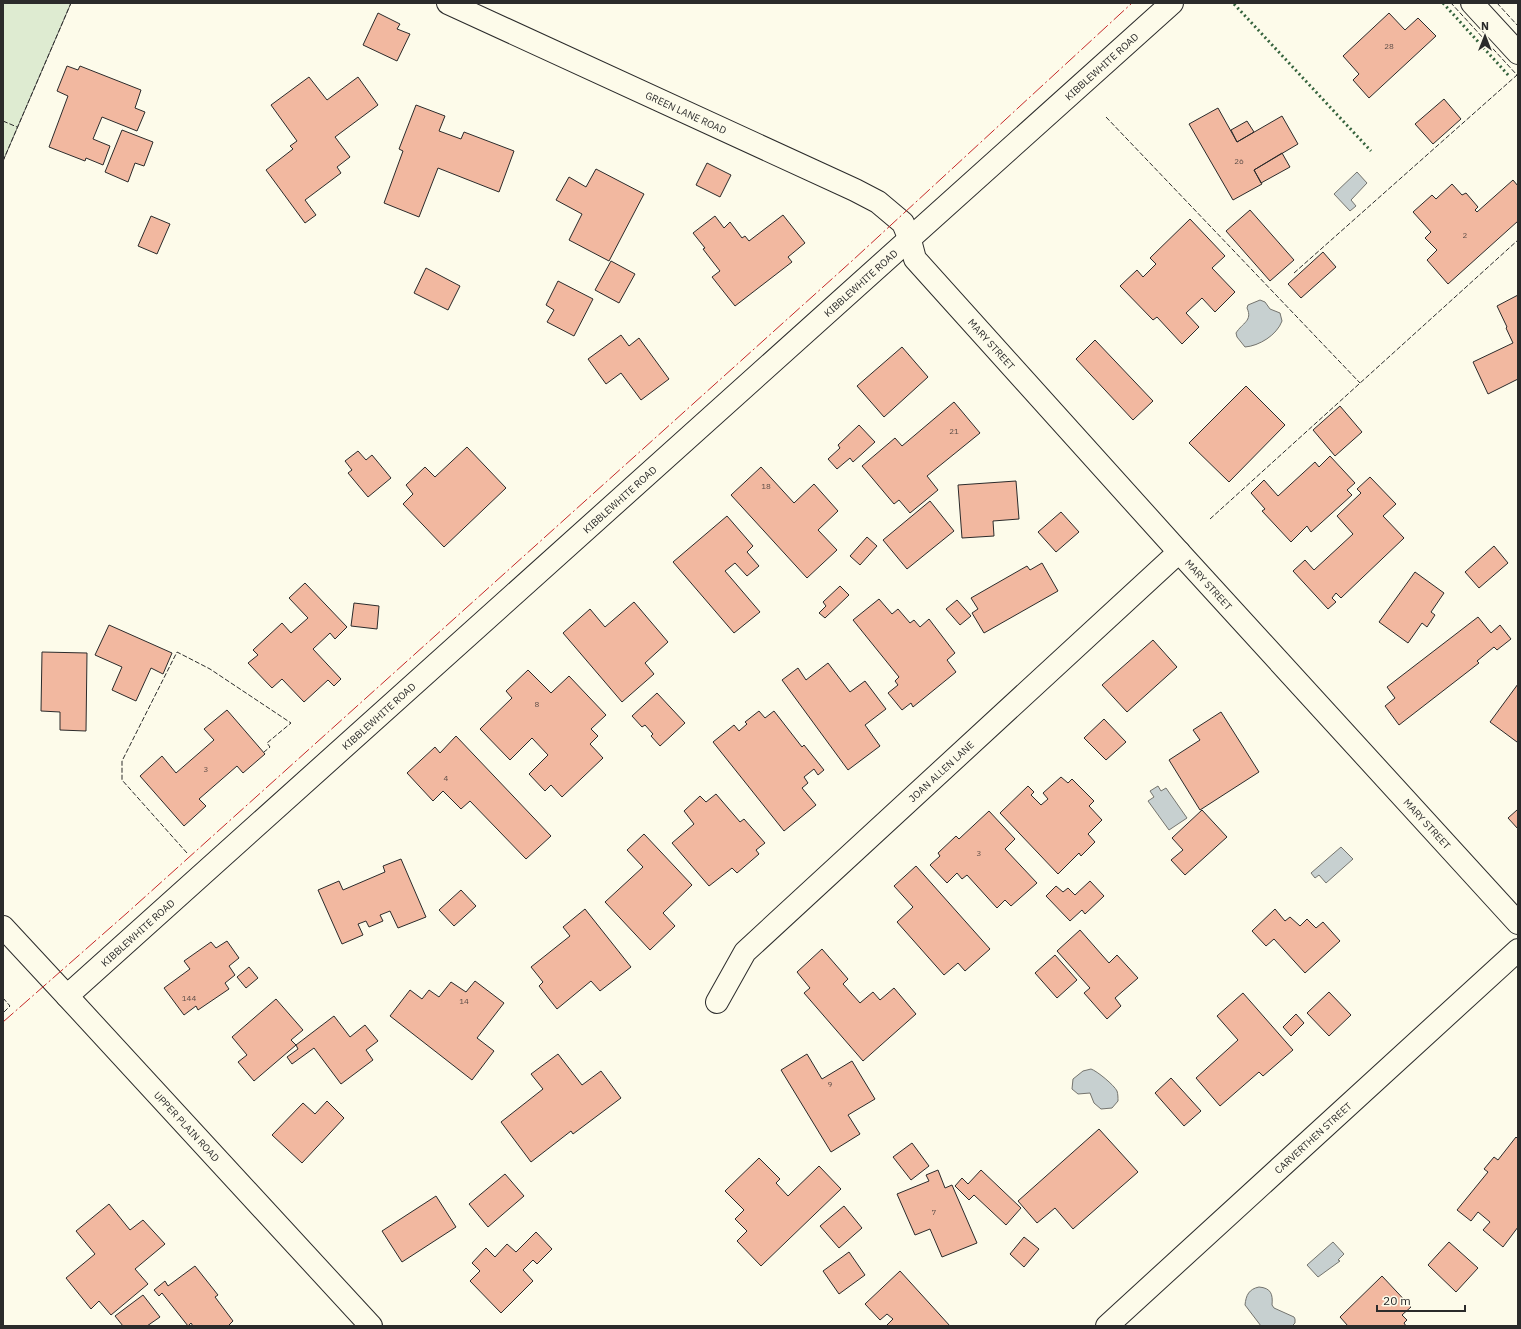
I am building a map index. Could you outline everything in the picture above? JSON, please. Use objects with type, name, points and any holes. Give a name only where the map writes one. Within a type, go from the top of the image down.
[{"type":"street","name":"GREEN LANE ROAD","points":[[448,3],[855,190],[878,202],[903,223],[910,240]]},
{"type":"street","name":"KIBBLEWHITE ROAD","points":[[67,996],[1172,3]]},
{"type":"street","points":[[1472,3],[1518,53]]},
{"type":"street","name":"MARY STREET","points":[[910,240],[915,259],[1179,552],[1518,923]]},
{"type":"street","name":"JOAN ALLEN LANE","points":[[717,1002],[745,952],[1179,552]]},
{"type":"street","name":"UPPER PLAIN ROAD","points":[[3,926],[371,1326]]},
{"type":"street","name":"CARVERTHEN STREET","points":[[1107,1326],[1518,950]]},
{"type":"green space","points":[[3,3],[71,3],[3,161]]},
{"type":"shaded area","points":[[1357,172],[1367,183],[1351,200],[1356,206],[1350,211],[1334,194]]},
{"type":"shaded area","points":[[1260,300],[1265,302],[1270,309],[1280,313],[1282,321],[1276,331],[1267,339],[1245,347],[1237,337],[1236,333],[1248,319],[1248,305]]},
{"type":"shaded area","points":[[1158,786],[1161,791],[1166,788],[1187,818],[1169,830],[1148,801],[1154,797],[1150,791]]},
{"type":"shaded area","points":[[1341,847],[1353,859],[1326,883],[1319,875],[1315,878],[1311,873]]},
{"type":"shaded area","points":[[1091,1069],[1105,1078],[1117,1091],[1118,1101],[1112,1108],[1101,1109],[1094,1103],[1090,1093],[1078,1094],[1072,1089],[1073,1079],[1083,1071]]},
{"type":"shaded area","points":[[1333,1242],[1344,1254],[1338,1260],[1340,1261],[1318,1277],[1307,1265]]},
{"type":"shaded area","points":[[1259,1287],[1269,1290],[1274,1308],[1294,1317],[1295,1323],[1292,1326],[1261,1326],[1245,1305],[1246,1298],[1250,1291]]},
{"type":"building","points":[[378,13],[400,24],[397,29],[410,34],[397,61],[363,45]]},
{"type":"building","points":[[1389,13],[1405,30],[1418,18],[1436,36],[1369,98],[1353,80],[1359,74],[1343,56]]},
{"type":"building","points":[[67,66],[78,70],[80,66],[141,90],[135,108],[145,112],[137,131],[102,117],[93,139],[110,146],[103,165],[86,158],[85,161],[49,147],[68,96],[57,91]]},
{"type":"building","points":[[309,77],[327,100],[358,77],[378,105],[335,137],[350,157],[337,167],[341,173],[305,200],[316,215],[305,223],[266,170],[293,149],[290,146],[297,141],[271,105]]},
{"type":"building","points":[[1444,99],[1461,119],[1433,144],[1415,124]]},
{"type":"building","points":[[416,105],[445,116],[439,131],[461,139],[464,132],[514,151],[499,192],[438,168],[419,217],[384,203],[403,151],[399,149]]},
{"type":"building","points":[[1218,108],[1237,142],[1282,116],[1298,144],[1254,170],[1262,184],[1233,200],[1189,124]]},
{"type":"building","points":[[1247,121],[1254,132],[1237,142],[1231,130]]},
{"type":"building","points":[[122,130],[153,142],[144,166],[135,163],[128,182],[105,172]]},
{"type":"building","points":[[1282,153],[1290,167],[1261,183],[1254,170]]},
{"type":"building","points":[[707,163],[731,175],[720,197],[696,185]]},
{"type":"building","points":[[596,169],[644,194],[609,261],[569,240],[582,214],[556,200],[569,177],[586,187]]},
{"type":"building","points":[[1513,180],[1518,186],[1518,221],[1448,284],[1427,260],[1437,250],[1425,238],[1431,232],[1413,212],[1432,195],[1436,199],[1452,184],[1462,195],[1466,193],[1478,207],[1475,210],[1477,212]]},
{"type":"building","points":[[1250,210],[1294,260],[1270,281],[1226,231]]},
{"type":"building","points":[[783,215],[805,243],[788,257],[792,262],[735,306],[712,277],[720,271],[693,233],[715,216],[724,228],[730,222],[742,238],[745,236],[749,241]]},
{"type":"building","points":[[151,216],[170,224],[157,254],[138,246]]},
{"type":"building","points":[[1190,219],[1225,256],[1212,268],[1235,292],[1215,312],[1202,298],[1186,313],[1199,327],[1182,344],[1157,317],[1153,320],[1120,286],[1137,270],[1143,277],[1156,264],[1150,258]]},
{"type":"building","points":[[1323,252],[1336,267],[1301,298],[1288,284]]},
{"type":"building","points":[[611,261],[635,274],[619,303],[595,290]]},
{"type":"building","points":[[426,268],[460,286],[448,310],[414,293]]},
{"type":"building","points":[[558,281],[593,299],[574,336],[547,322],[554,310],[546,305]]},
{"type":"building","points":[[1518,295],[1518,379],[1488,394],[1473,362],[1513,343],[1497,306]]},
{"type":"building","points":[[621,335],[629,346],[639,338],[669,379],[641,400],[621,373],[606,384],[588,359]]},
{"type":"building","points":[[1095,340],[1153,401],[1133,420],[1076,359]]},
{"type":"building","points":[[902,347],[928,377],[884,417],[857,386]]},
{"type":"building","points":[[1246,386],[1285,425],[1229,482],[1189,443]]},
{"type":"building","points":[[954,402],[980,433],[927,476],[938,490],[910,513],[899,500],[894,504],[862,466],[895,438],[902,446]]},
{"type":"building","points":[[1340,406],[1362,432],[1335,456],[1313,430]]},
{"type":"building","points":[[859,425],[875,442],[853,462],[850,458],[837,469],[828,459],[840,448],[838,445]]},
{"type":"building","points":[[467,447],[506,488],[444,547],[403,504],[413,494],[406,485],[425,467],[435,477]]},
{"type":"building","points":[[358,451],[366,460],[372,455],[391,478],[368,497],[348,473],[352,470],[345,461]]},
{"type":"building","points":[[1330,456],[1355,483],[1347,490],[1352,495],[1311,532],[1307,526],[1291,542],[1262,511],[1265,509],[1251,493],[1264,480],[1278,496],[1315,462],[1319,467]]},
{"type":"building","points":[[761,467],[794,503],[814,484],[838,511],[818,530],[837,550],[807,578],[731,495]]},
{"type":"building","points":[[1370,477],[1396,504],[1383,516],[1404,538],[1341,598],[1336,593],[1332,598],[1336,602],[1328,609],[1293,571],[1305,560],[1314,570],[1353,534],[1337,516],[1361,493],[1357,489]]},
{"type":"building","points":[[1016,481],[1019,519],[993,521],[994,536],[962,538],[958,485]]},
{"type":"building","points":[[930,501],[954,531],[907,569],[883,540]]},
{"type":"building","points":[[1061,512],[1079,532],[1056,552],[1038,532]]},
{"type":"building","points":[[727,516],[753,546],[747,552],[759,566],[747,576],[735,563],[725,571],[760,612],[734,633],[673,562]]},
{"type":"building","points":[[867,537],[877,546],[860,565],[850,556]]},
{"type":"building","points":[[1494,546],[1508,563],[1479,588],[1465,572]]},
{"type":"building","points":[[1042,563],[1058,591],[984,633],[972,613],[978,609],[971,598],[1027,566],[1030,570]]},
{"type":"building","points":[[1415,572],[1444,593],[1431,612],[1435,615],[1427,627],[1422,623],[1408,643],[1379,622]]},
{"type":"building","points":[[305,583],[347,627],[335,639],[330,633],[313,649],[341,679],[334,686],[328,680],[304,702],[282,679],[272,688],[248,663],[258,655],[253,650],[282,623],[291,633],[308,618],[289,598]]},
{"type":"building","points":[[840,586],[849,595],[825,618],[819,613],[826,606],[823,602]]},
{"type":"building","points":[[879,599],[892,614],[898,609],[910,623],[914,620],[920,627],[929,619],[955,653],[947,660],[956,672],[913,707],[911,703],[902,710],[888,693],[898,685],[895,681],[899,677],[853,620]]},
{"type":"building","points":[[957,600],[971,616],[960,625],[946,609]]},
{"type":"building","points":[[634,602],[668,642],[645,663],[654,674],[622,702],[563,633],[590,609],[605,627]]},
{"type":"building","points":[[354,603],[379,606],[377,629],[351,626]]},
{"type":"building","points":[[1478,617],[1491,633],[1500,625],[1511,639],[1497,650],[1494,647],[1477,661],[1479,663],[1399,725],[1385,706],[1395,698],[1387,687]]},
{"type":"building","points":[[109,625],[172,653],[163,674],[151,668],[136,701],[112,690],[122,667],[95,655]]},
{"type":"building","points":[[1153,640],[1177,667],[1127,712],[1102,685]]},
{"type":"building","points":[[42,652],[87,653],[86,731],[60,730],[60,712],[41,711]]},
{"type":"building","points":[[828,663],[850,692],[865,681],[886,709],[865,725],[880,746],[848,770],[782,680],[798,668],[806,680]]},
{"type":"building","points":[[528,670],[551,693],[569,676],[606,715],[591,729],[598,736],[590,744],[603,758],[562,797],[551,785],[545,791],[529,774],[548,755],[532,738],[510,760],[480,729],[512,698],[506,691]]},
{"type":"building","points":[[1518,684],[1518,741],[1517,742],[1490,722]]},
{"type":"building","points":[[657,693],[685,723],[660,746],[651,736],[653,734],[645,725],[642,727],[632,716]]},
{"type":"building","points":[[227,710],[265,754],[243,773],[237,766],[199,799],[206,806],[184,826],[140,776],[162,756],[176,773],[214,740],[204,729]]},
{"type":"building","points":[[759,711],[765,718],[774,711],[802,747],[804,745],[824,770],[818,775],[814,769],[804,777],[808,783],[802,788],[816,805],[784,831],[713,742],[734,725],[739,731],[747,724],[745,722]]},
{"type":"building","points":[[1221,712],[1259,772],[1200,810],[1169,760],[1200,740],[1193,730]]},
{"type":"building","points":[[1104,719],[1126,742],[1106,760],[1084,738]]},
{"type":"building","points":[[456,736],[551,836],[526,859],[470,801],[461,809],[443,791],[433,801],[407,773],[435,747],[440,753]]},
{"type":"building","points":[[1061,777],[1068,783],[1072,779],[1094,801],[1089,806],[1102,820],[1088,834],[1095,842],[1081,856],[1079,853],[1058,874],[1000,813],[1028,786],[1034,792],[1031,795],[1041,805],[1048,799],[1043,793]]},
{"type":"building","points":[[716,794],[740,822],[744,819],[765,843],[756,850],[759,854],[737,873],[732,868],[709,886],[672,843],[694,824],[684,811],[700,796],[706,802]]},
{"type":"building","points":[[1202,810],[1227,837],[1185,875],[1171,860],[1183,850],[1172,838]]},
{"type":"building","points":[[1517,810],[1518,811],[1518,829],[1508,818]]},
{"type":"building","points":[[989,811],[1015,839],[1005,849],[1037,883],[1011,906],[1005,900],[997,908],[967,875],[962,879],[957,873],[947,883],[930,865],[940,856],[938,853],[956,836],[959,839]]},
{"type":"building","points":[[644,834],[692,885],[663,913],[675,926],[650,950],[605,902],[643,867],[627,850]]},
{"type":"building","points":[[401,859],[426,917],[398,928],[390,911],[380,915],[383,921],[369,927],[366,921],[358,924],[363,935],[342,944],[318,890],[339,881],[343,890],[385,872],[383,866]]},
{"type":"building","points":[[916,866],[990,949],[965,971],[958,963],[944,975],[897,922],[913,907],[894,886]]},
{"type":"building","points":[[1090,881],[1104,896],[1085,914],[1082,910],[1070,921],[1046,896],[1056,886],[1063,892],[1068,888],[1075,895]]},
{"type":"building","points":[[461,890],[476,906],[454,926],[439,910]]},
{"type":"building","points":[[585,909],[631,967],[600,991],[591,981],[557,1009],[539,986],[543,982],[531,967],[570,936],[563,927]]},
{"type":"building","points":[[1275,909],[1285,921],[1290,917],[1300,926],[1307,919],[1316,928],[1323,922],[1340,941],[1305,973],[1274,939],[1266,946],[1252,931]]},
{"type":"building","points":[[1080,930],[1109,963],[1117,955],[1138,978],[1115,998],[1121,1006],[1107,1019],[1084,993],[1090,988],[1057,951]]},
{"type":"building","points":[[227,941],[239,958],[229,966],[235,975],[225,983],[229,989],[198,1010],[196,1006],[184,1015],[164,988],[190,969],[184,961],[211,942],[216,948]]},
{"type":"building","points":[[822,949],[848,979],[843,984],[860,1003],[873,992],[880,1000],[894,988],[916,1014],[863,1061],[804,993],[810,988],[797,972]]},
{"type":"building","points":[[1055,955],[1077,980],[1057,998],[1035,973]]},
{"type":"building","points":[[249,967],[258,978],[246,988],[237,977]]},
{"type":"building","points":[[475,981],[504,1003],[477,1038],[494,1051],[472,1080],[390,1016],[410,990],[422,999],[429,990],[439,997],[451,982],[466,992]]},
{"type":"building","points":[[1329,992],[1351,1015],[1329,1036],[1307,1013]]},
{"type":"building","points":[[1243,993],[1293,1050],[1263,1076],[1259,1072],[1220,1106],[1196,1078],[1238,1040],[1217,1016]]},
{"type":"building","points":[[276,999],[303,1030],[291,1040],[296,1045],[254,1081],[238,1062],[247,1055],[232,1037]]},
{"type":"building","points":[[1296,1014],[1304,1023],[1291,1036],[1283,1027]]},
{"type":"building","points":[[334,1016],[350,1037],[365,1025],[378,1041],[366,1050],[373,1060],[341,1084],[314,1048],[292,1064],[287,1057],[298,1049],[296,1045]]},
{"type":"building","points":[[558,1054],[582,1085],[601,1071],[621,1098],[573,1134],[571,1131],[531,1162],[501,1122],[543,1089],[531,1074]]},
{"type":"building","points":[[807,1054],[822,1079],[852,1061],[875,1099],[848,1115],[860,1134],[831,1152],[781,1070]]},
{"type":"building","points":[[1171,1078],[1201,1111],[1184,1126],[1155,1093]]},
{"type":"building","points":[[327,1101],[344,1118],[302,1163],[272,1135],[303,1103],[315,1114]]},
{"type":"building","points":[[1099,1129],[1138,1172],[1073,1229],[1055,1208],[1037,1223],[1018,1201]]},
{"type":"building","points":[[1516,1137],[1518,1139],[1518,1227],[1503,1247],[1483,1230],[1490,1222],[1478,1212],[1471,1221],[1457,1210],[1488,1172],[1484,1169],[1494,1157],[1498,1160]]},
{"type":"building","points":[[912,1143],[929,1166],[911,1180],[893,1157]]},
{"type":"building","points":[[759,1158],[780,1179],[776,1183],[788,1196],[819,1166],[841,1189],[761,1266],[737,1241],[747,1231],[735,1219],[744,1210],[725,1191]]},
{"type":"building","points":[[938,1170],[945,1188],[952,1185],[977,1243],[942,1257],[930,1229],[915,1235],[897,1194],[929,1181],[926,1175]]},
{"type":"building","points":[[981,1170],[1021,1208],[1006,1225],[974,1195],[969,1200],[955,1186],[962,1178],[968,1184]]},
{"type":"building","points":[[505,1174],[524,1196],[488,1227],[469,1204]]},
{"type":"building","points":[[436,1196],[456,1227],[402,1262],[382,1231]]},
{"type":"building","points":[[109,1204],[130,1230],[143,1220],[165,1244],[135,1269],[148,1284],[111,1315],[99,1301],[91,1309],[66,1278],[95,1254],[76,1231]]},
{"type":"building","points":[[844,1206],[862,1228],[839,1248],[820,1226]]},
{"type":"building","points":[[536,1232],[552,1249],[537,1264],[533,1260],[523,1270],[533,1281],[501,1313],[470,1281],[480,1271],[472,1263],[486,1248],[495,1257],[507,1244],[516,1252]]},
{"type":"building","points":[[1024,1237],[1039,1249],[1024,1267],[1010,1254]]},
{"type":"building","points":[[1449,1242],[1478,1268],[1456,1292],[1428,1265]]},
{"type":"building","points":[[849,1252],[865,1275],[839,1294],[823,1271]]},
{"type":"building","points":[[195,1266],[218,1295],[215,1297],[233,1321],[228,1326],[193,1326],[191,1323],[188,1326],[162,1293],[159,1296],[154,1290],[165,1281],[168,1286]]},
{"type":"building","points":[[900,1271],[950,1326],[886,1326],[893,1319],[887,1314],[880,1320],[865,1304]]},
{"type":"building","points":[[1382,1276],[1411,1307],[1402,1315],[1407,1320],[1404,1323],[1406,1326],[1348,1326],[1340,1317]]},
{"type":"building","points":[[143,1295],[160,1317],[147,1326],[123,1326],[115,1316]]},
{"type":"hedge","points":[[1443,3],[1510,77]]},
{"type":"hedge","points":[[1234,4],[1371,151]]},
{"type":"fence","points":[[3,161],[71,3]]},
{"type":"fence","points":[[1294,273],[1517,75],[1451,3]]},
{"type":"fence","points":[[1497,3],[1518,26]]},
{"type":"fence","points":[[1106,117],[1360,383]]},
{"type":"fence","points":[[3,121],[17,127]]},
{"type":"fence","points":[[1210,519],[1518,240]]},
{"type":"fence","points":[[187,853],[122,780],[122,761],[177,652],[210,669],[291,723],[267,743],[270,747],[264,752]]},
{"type":"fence","points":[[3,998],[10,1006],[3,1013]]},
{"type":"power","points":[[3,1022],[127,913],[853,260],[1132,3]]}]
